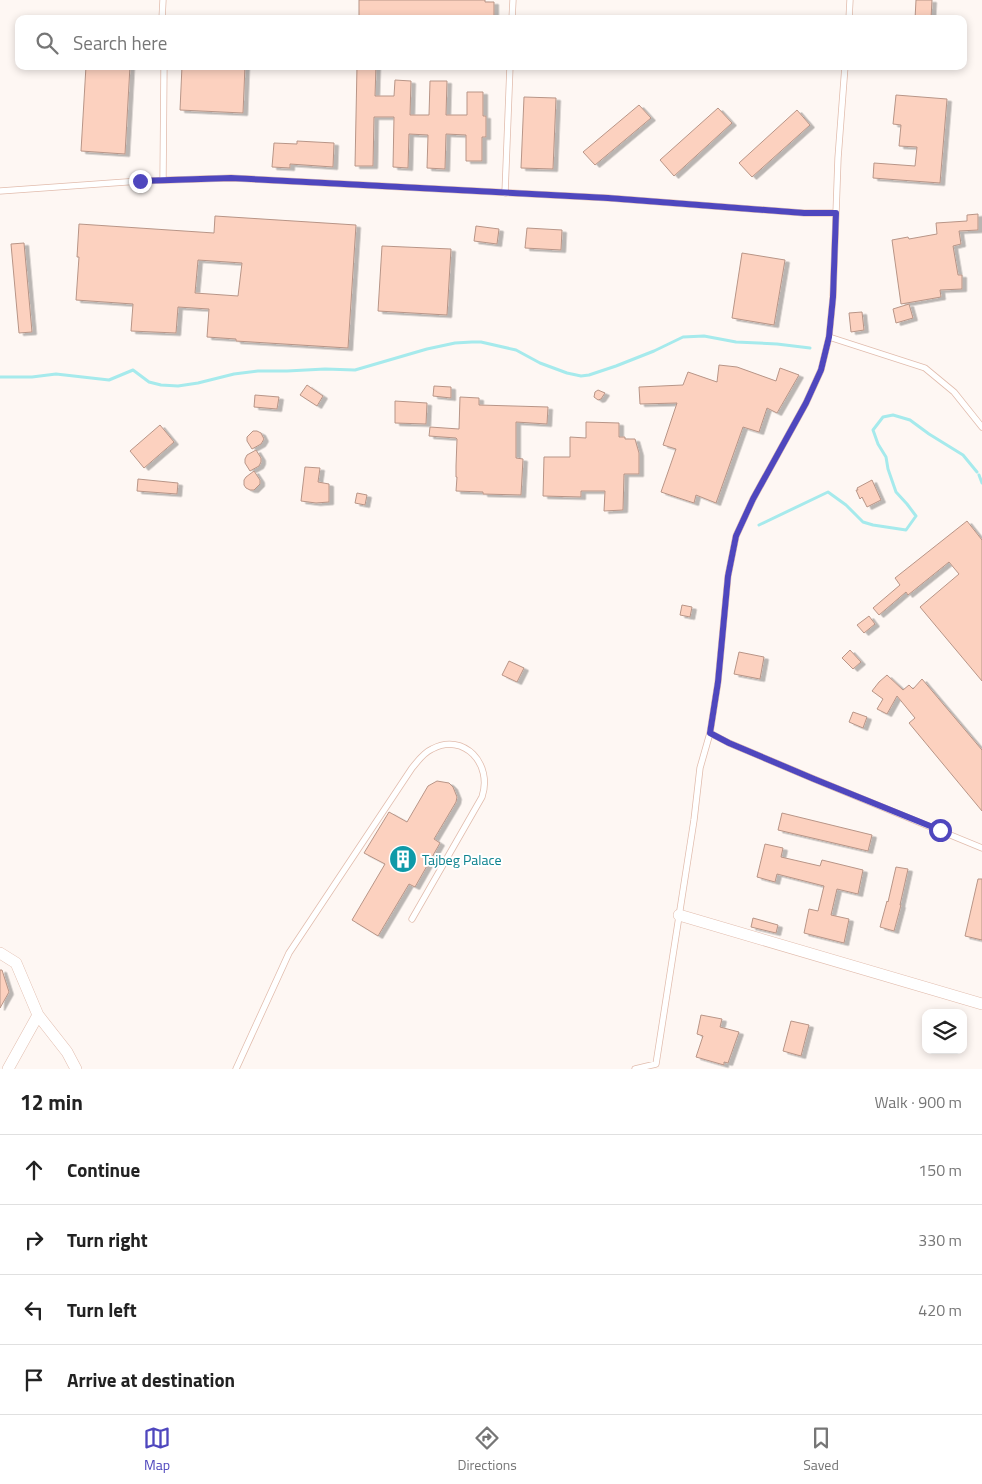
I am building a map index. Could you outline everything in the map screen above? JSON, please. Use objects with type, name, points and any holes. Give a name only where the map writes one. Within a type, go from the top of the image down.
[{"type":"street","points":[[679,915],[982,1004]]},
{"type":"street","points":[[0,954],[16,963],[38,1015],[67,1052],[76,1069]]},
{"type":"street","points":[[8,1069],[38,1015]]},
{"type":"lane","points":[[162,0],[162,15]]},
{"type":"lane","points":[[512,15],[513,0]]},
{"type":"lane","points":[[848,15],[850,0]]},
{"type":"lane","points":[[163,180],[164,70]]},
{"type":"lane","points":[[505,193],[510,70]]},
{"type":"lane","points":[[635,1069],[656,1064],[694,820],[698,779],[710,733],[718,682],[728,576],[736,536],[753,499],[806,403],[821,370],[829,337],[833,297],[838,158],[845,70]]},
{"type":"lane","points":[[0,191],[163,180],[231,178],[608,198],[804,213],[836,213]]},
{"type":"lane","points":[[829,337],[925,368],[954,392],[982,427]]},
{"type":"lane","points":[[710,733],[814,779],[982,848]]},
{"type":"lane","points":[[236,1069],[289,953],[412,768],[431,749],[439,746],[455,745],[470,752],[481,765],[484,772],[484,789],[482,797],[412,919]]},
{"type":"building","points":[[359,0],[485,0],[485,2],[494,2],[494,15],[359,15]]},
{"type":"building","points":[[916,0],[932,0],[931,15],[915,15]]},
{"type":"building","points":[[86,70],[130,70],[125,154],[81,151]]},
{"type":"building","points":[[182,70],[245,70],[243,113],[180,110]]},
{"type":"building","points":[[357,70],[376,70],[375,96],[394,96],[395,80],[411,81],[410,115],[429,115],[430,81],[447,81],[446,115],[467,115],[467,92],[483,92],[483,116],[486,116],[486,137],[482,137],[482,161],[466,161],[466,135],[446,134],[445,169],[427,168],[428,135],[409,134],[408,168],[393,167],[394,117],[374,117],[373,166],[355,166]]},
{"type":"building","points":[[896,95],[947,99],[940,183],[873,178],[874,163],[915,166],[917,147],[899,146],[901,125],[893,124]]},
{"type":"building","points":[[524,97],[556,98],[553,169],[521,168]]},
{"type":"building","points":[[639,105],[651,118],[595,165],[583,152]]},
{"type":"building","points":[[718,108],[732,123],[674,176],[660,160]]},
{"type":"building","points":[[797,110],[810,125],[752,177],[739,163]]},
{"type":"building","points":[[297,141],[334,143],[333,167],[290,164],[290,168],[272,167],[274,143],[297,144]]},
{"type":"building","points":[[978,214],[978,230],[959,231],[961,244],[953,246],[958,275],[962,275],[962,289],[940,290],[941,297],[901,304],[892,240],[937,234],[936,223],[967,221],[967,215]]},
{"type":"building","points":[[215,216],[356,225],[348,348],[236,341],[236,339],[207,337],[209,309],[178,307],[176,333],[131,331],[133,304],[76,300],[79,224],[214,233]],"holes":[[[198,260],[242,263],[238,296],[195,293]]]},
{"type":"building","points":[[476,226],[499,229],[497,244],[474,241]]},
{"type":"building","points":[[527,228],[562,230],[561,250],[525,248]]},
{"type":"building","points":[[24,243],[32,332],[19,333],[11,244]]},
{"type":"building","points":[[382,246],[451,249],[447,315],[378,311]]},
{"type":"building","points":[[742,253],[785,260],[774,325],[732,318]]},
{"type":"building","points":[[909,304],[913,318],[896,323],[893,309]]},
{"type":"building","points":[[862,312],[864,330],[851,332],[849,313]]},
{"type":"building","points":[[719,365],[737,367],[776,381],[780,368],[799,375],[777,413],[767,408],[759,432],[743,427],[716,503],[696,495],[694,503],[661,492],[676,449],[663,445],[677,403],[640,404],[639,387],[683,385],[688,372],[717,382]]},
{"type":"building","points":[[307,385],[323,396],[317,406],[300,395]]},
{"type":"building","points":[[434,386],[451,387],[451,398],[433,396]]},
{"type":"building","points":[[598,390],[605,393],[598,400],[594,397],[595,392]]},
{"type":"building","points":[[255,395],[279,397],[277,409],[254,407]]},
{"type":"building","points":[[460,397],[479,398],[479,405],[548,407],[547,424],[516,422],[516,458],[523,459],[521,495],[456,491],[457,439],[429,436],[430,427],[459,429]]},
{"type":"building","points":[[395,401],[427,403],[426,424],[395,423]]},
{"type":"building","points":[[586,422],[619,423],[619,437],[635,439],[639,453],[639,474],[624,474],[623,510],[604,511],[605,491],[581,491],[581,497],[543,496],[544,457],[570,457],[570,437],[586,438]]},
{"type":"building","points":[[160,425],[174,442],[144,468],[130,451]]},
{"type":"building","points":[[253,431],[261,433],[264,439],[261,444],[252,449],[247,441],[247,437]]},
{"type":"building","points":[[256,450],[261,458],[261,462],[259,466],[250,471],[245,463],[245,459],[247,455]]},
{"type":"building","points":[[305,467],[320,468],[318,482],[329,484],[329,502],[301,501]]},
{"type":"building","points":[[254,471],[260,480],[260,484],[254,490],[250,490],[244,485],[244,480]]},
{"type":"building","points":[[138,479],[178,483],[177,494],[137,491]]},
{"type":"building","points":[[872,480],[881,500],[867,507],[862,497],[860,499],[856,490]]},
{"type":"building","points":[[357,493],[367,495],[365,505],[355,503]]},
{"type":"building","points":[[967,521],[982,540],[982,681],[920,607],[959,574],[949,562],[908,595],[906,592],[879,615],[873,608],[900,585],[895,578]]},
{"type":"building","points":[[682,605],[692,607],[690,617],[680,615]]},
{"type":"building","points":[[869,616],[875,624],[864,633],[857,625]]},
{"type":"building","points":[[850,650],[861,662],[853,669],[842,658]]},
{"type":"building","points":[[739,652],[764,657],[760,679],[734,674]]},
{"type":"building","points":[[509,661],[524,668],[517,682],[502,675]]},
{"type":"building","points":[[887,675],[903,690],[909,685],[913,689],[922,679],[982,750],[982,811],[909,723],[915,718],[897,696],[887,714],[877,709],[883,699],[872,691]]},
{"type":"building","points":[[853,712],[867,717],[863,728],[849,722]]},
{"type":"building","name":"Tajbeg Palace","points":[[437,781],[449,783],[453,787],[457,797],[456,802],[434,839],[440,843],[415,887],[409,884],[378,936],[352,920],[385,864],[364,853],[389,812],[407,822],[428,786]]},
{"type":"building","points":[[782,813],[872,835],[868,851],[778,830]]},
{"type":"building","points":[[765,844],[783,848],[781,857],[820,866],[822,860],[863,870],[858,894],[837,889],[831,915],[849,919],[844,943],[804,933],[809,909],[818,911],[824,886],[777,874],[775,882],[757,877]]},
{"type":"building","points":[[896,867],[908,869],[894,931],[880,927]]},
{"type":"building","points":[[978,879],[982,879],[982,940],[965,936]]},
{"type":"building","points":[[753,918],[778,925],[776,933],[751,927]]},
{"type":"building","points":[[0,970],[2,970],[9,992],[0,1008]]},
{"type":"building","points":[[701,1015],[722,1019],[720,1027],[739,1032],[728,1063],[724,1062],[724,1065],[696,1057],[703,1036],[697,1034]]},
{"type":"building","points":[[791,1021],[809,1025],[801,1056],[783,1051]]},
{"type":"waterway","points":[[0,377],[32,377],[56,374],[109,380],[133,370],[149,382],[178,386],[258,371],[355,370],[427,349],[455,343],[472,342],[481,342],[516,350],[540,363],[581,376],[616,366],[683,337],[704,336],[736,342],[810,348]]},
{"type":"waterway","points":[[759,525],[828,492],[846,505],[863,522],[906,530],[916,516],[896,492],[886,457],[878,444],[873,430],[883,417],[893,415],[910,420],[963,455],[977,472]]},
{"type":"waterway","points":[[979,475],[982,483]]},
{"type":"place","name":"Tajbeg Palace","points":[[403,859]]},
{"type":"route","points":[[140,181],[231,178],[608,198],[804,213],[836,213],[833,297],[829,337],[821,370],[806,403],[753,499],[736,536],[728,576],[718,682],[710,733],[814,779],[940,830]]}]
